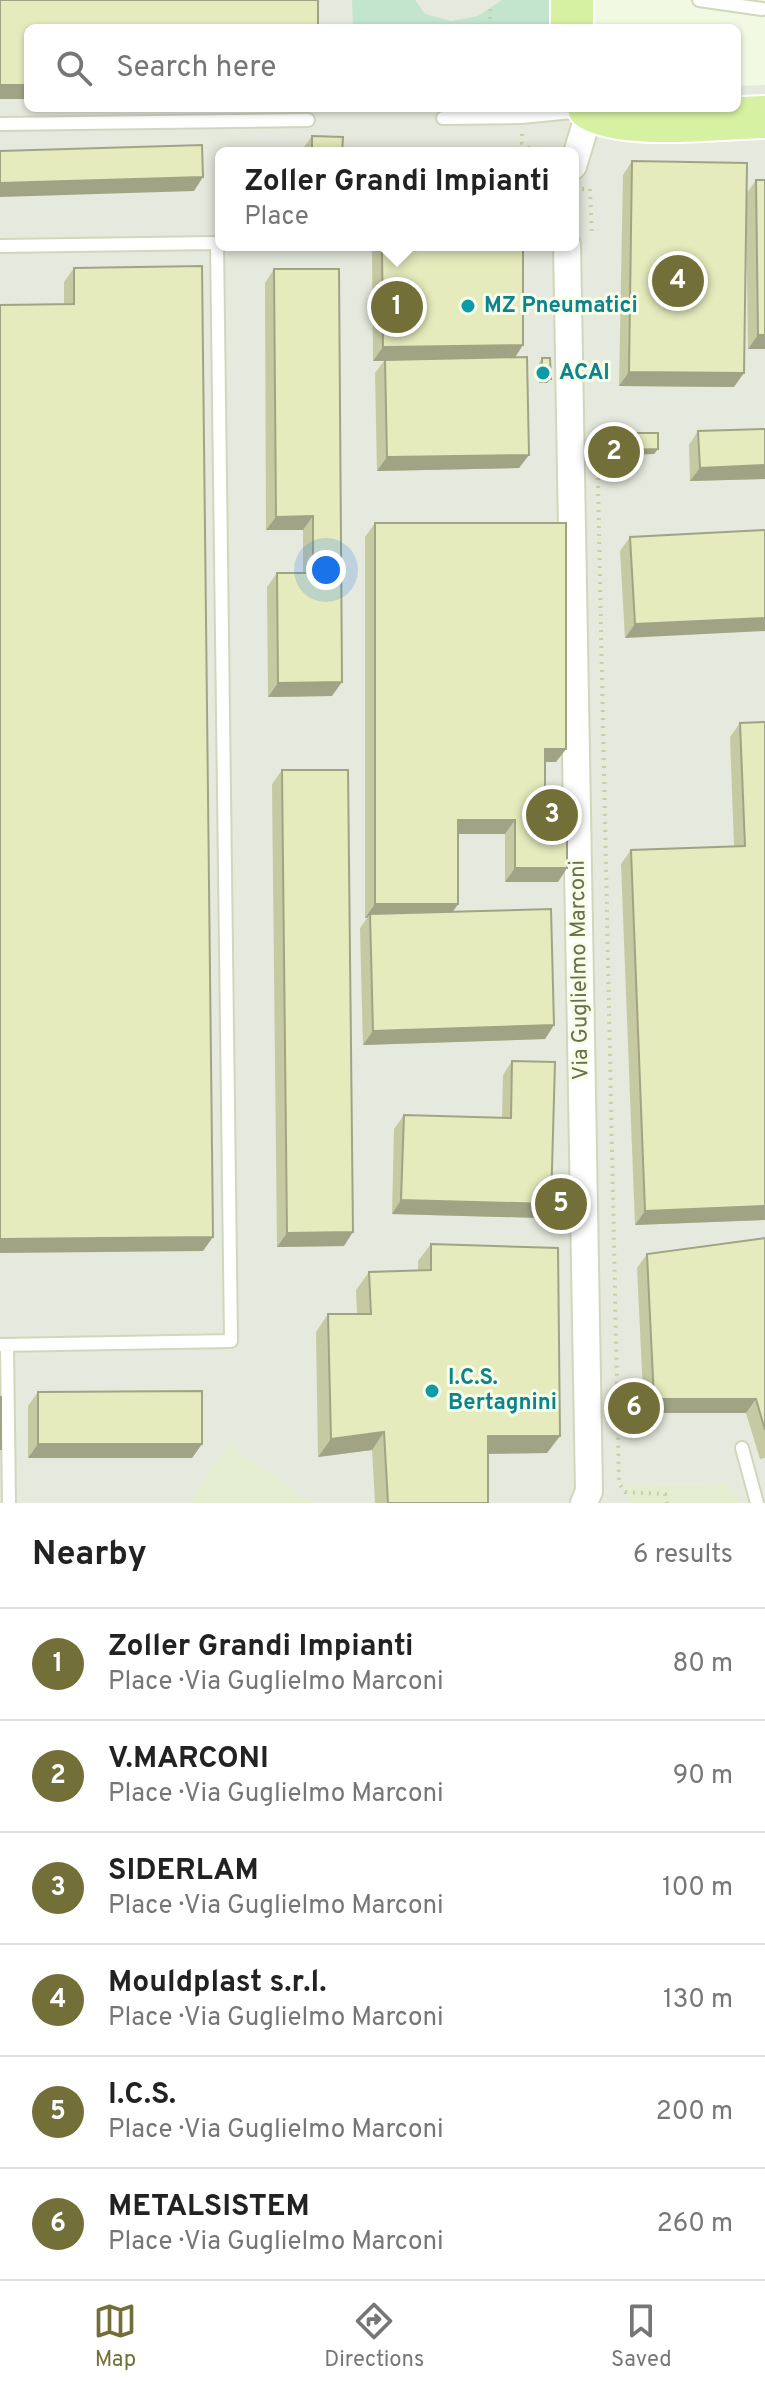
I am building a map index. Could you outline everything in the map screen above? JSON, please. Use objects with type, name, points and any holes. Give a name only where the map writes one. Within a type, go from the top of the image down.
[{"type":"main road","points":[[572,0],[572,24]]},
{"type":"main road","points":[[596,112],[611,118],[636,120],[765,117]]},
{"type":"street","points":[[578,147],[588,112]]},
{"type":"street","name":"Via Guglielmo Marconi","points":[[579,241],[589,1491],[584,1503]]},
{"type":"lane","points":[[699,0],[763,6]]},
{"type":"lane","points":[[443,118],[521,117],[564,112]]},
{"type":"lane","points":[[0,124],[308,120]]},
{"type":"lane","points":[[0,246],[215,243]]},
{"type":"lane","points":[[9,1503],[4,1345],[231,1341],[217,251]]},
{"type":"lane","points":[[742,1448],[757,1503]]},
{"type":"path","points":[[490,9],[490,24]]},
{"type":"path","points":[[579,189],[590,189],[579,241]]},
{"type":"path","points":[[597,425],[619,1483],[625,1492],[665,1494],[667,1503]]},
{"type":"shaded area","points":[[0,0],[590,0],[587,24],[24,24],[24,112],[741,112],[741,86],[765,85],[765,1503],[742,1503],[726,1484],[628,1485],[628,1503],[311,1503],[229,1445],[189,1503],[0,1503]]},
{"type":"shaded area","points":[[352,0],[415,0],[425,14],[451,21],[478,16],[502,0],[554,0],[555,24],[353,24]]},
{"type":"shaded area","points":[[229,1444],[311,1503],[189,1503]]},
{"type":"shaded area","points":[[727,1484],[742,1503],[628,1503],[628,1485]]},
{"type":"building","points":[[0,0],[318,0],[318,24],[24,24],[24,85],[0,85]]},
{"type":"building","points":[[312,136],[343,137],[342,147],[312,147]]},
{"type":"building","points":[[202,145],[203,177],[0,183],[0,151]]},
{"type":"building","points":[[632,161],[747,163],[744,373],[629,372]]},
{"type":"building","points":[[756,180],[765,180],[765,335],[758,335]]},
{"type":"building","name":"MZ Pneumatici","points":[[382,251],[523,251],[523,345],[383,347]]},
{"type":"building","points":[[202,266],[213,1237],[0,1239],[0,305],[74,304],[74,268]]},
{"type":"building","points":[[274,269],[339,269],[342,682],[278,683],[277,573],[313,573],[313,516],[276,517]]},
{"type":"building","points":[[527,357],[529,455],[387,457],[385,360]]},
{"type":"building","points":[[542,358],[550,358],[551,379],[542,379]]},
{"type":"building","points":[[765,429],[765,465],[700,468],[698,431]]},
{"type":"building","points":[[628,433],[658,433],[658,449],[628,450]]},
{"type":"building","points":[[611,443],[624,443],[625,451],[611,452]]},
{"type":"building","points":[[375,523],[566,523],[566,749],[545,749],[545,824],[567,824],[567,868],[515,868],[515,820],[458,820],[458,904],[375,904]]},
{"type":"building","points":[[765,530],[765,618],[635,624],[630,537]]},
{"type":"building","points":[[765,722],[765,1206],[645,1211],[631,850],[745,846],[740,723]]},
{"type":"building","points":[[282,770],[348,770],[353,1232],[287,1233]]},
{"type":"building","points":[[549,799],[562,799],[562,821],[549,821]]},
{"type":"building","points":[[551,909],[554,1025],[373,1031],[370,914]]},
{"type":"building","points":[[512,1061],[555,1062],[551,1204],[401,1200],[404,1115],[511,1118]]},
{"type":"building","points":[[571,1189],[571,1208],[558,1209],[558,1190]]},
{"type":"building","points":[[765,1238],[765,1430],[756,1399],[654,1399],[647,1254]]},
{"type":"building","name":"I.C.S. Bertagnini","points":[[431,1244],[558,1248],[560,1436],[488,1436],[488,1503],[388,1503],[384,1432],[331,1439],[328,1314],[371,1314],[369,1272],[431,1270]]},
{"type":"building","points":[[202,1391],[202,1444],[38,1444],[38,1392]]},
{"type":"building","points":[[633,1393],[641,1393],[642,1414],[633,1414]]},
{"type":"building","points":[[1,1397],[1,1449],[0,1449]]},
{"type":"place","name":"Mouldplast s.r.l.","points":[[678,281]]},
{"type":"place","name":"MZ Pneumatici","points":[[468,306]]},
{"type":"place","name":"Zoller Grandi Impianti","points":[[397,307]]},
{"type":"place","name":"ACAI","points":[[543,373]]},
{"type":"place","name":"V.MARCONI","points":[[614,452]]},
{"type":"place","name":"SIDERLAM","points":[[552,815]]},
{"type":"place","name":"I.C.S.","points":[[561,1204]]},
{"type":"place","name":"I.C.S. Bertagnini","points":[[432,1391]]},
{"type":"place","name":"METALSISTEM","points":[[634,1408]]}]
